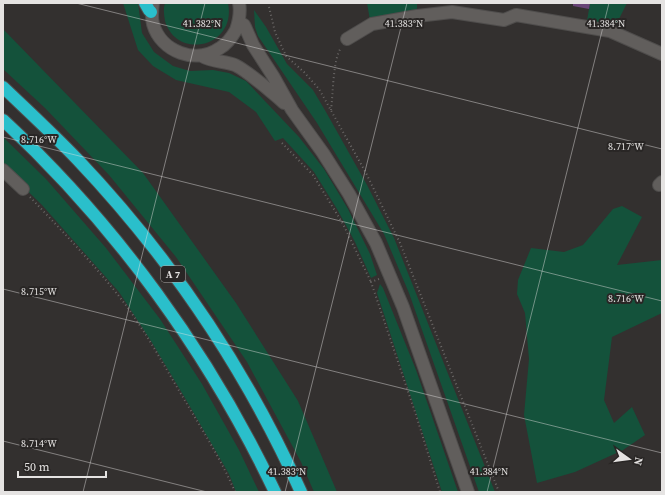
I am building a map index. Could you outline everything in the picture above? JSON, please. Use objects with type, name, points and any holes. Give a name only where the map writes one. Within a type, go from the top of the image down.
[{"type":"highway","name":"A 7","points":[[3,87],[41,123],[94,178],[142,235],[177,281],[220,342],[255,401],[301,492]]},
{"type":"highway","name":"A 7","points":[[3,120],[44,159],[85,204],[152,286],[219,387],[255,451],[275,492]]},
{"type":"street","points":[[150,6],[153,24],[158,36],[167,46],[190,56],[202,56],[215,52],[226,44],[234,34],[239,22],[239,3]]},
{"type":"street","points":[[347,39],[372,24],[417,16],[452,12],[504,20],[517,9],[610,31],[662,54]]},
{"type":"street","points":[[239,22],[244,25],[253,45],[273,76],[292,110],[323,153],[349,194],[376,243],[411,330],[468,492]]},
{"type":"street","points":[[202,56],[229,63],[243,70],[292,110]]},
{"type":"street","points":[[3,170],[23,189]]},
{"type":"path","points":[[269,3],[275,32],[286,56],[304,72],[319,90],[366,173],[400,243],[498,492]]},
{"type":"path","points":[[331,111],[335,70],[339,51],[347,39]]},
{"type":"path","points":[[282,143],[312,175],[343,224],[371,282],[416,415],[440,492]]},
{"type":"path","points":[[23,189],[89,259],[125,304],[196,420],[228,476],[235,492]]},
{"type":"path","points":[[371,282],[390,276]]},
{"type":"green space","points":[[123,3],[138,3],[142,33],[154,52],[173,66],[190,71],[213,70],[229,73],[246,81],[299,137],[324,169],[348,209],[370,254],[377,275],[371,278],[355,242],[314,172],[283,138],[275,141],[256,112],[229,92],[176,80],[153,66],[138,50]]},
{"type":"green space","points":[[165,3],[228,3],[228,18],[224,30],[215,39],[204,44],[193,44],[181,41],[172,34],[165,21]]},
{"type":"green space","points":[[367,3],[417,3],[417,11],[398,13],[370,20]]},
{"type":"green space","points":[[590,3],[627,3],[614,29],[587,21]]},
{"type":"green space","points":[[254,10],[266,27],[287,64],[313,90],[367,185],[394,238],[495,492],[479,492],[409,293],[384,234],[317,123],[258,36],[255,27]]},
{"type":"green space","points":[[3,29],[143,173],[236,303],[298,401],[337,492],[314,492],[301,462],[247,362],[176,257],[109,175],[45,108],[3,69]]},
{"type":"green space","points":[[3,137],[46,179],[106,248],[160,319],[202,384],[239,450],[259,492],[236,492],[229,474],[185,398],[151,341],[119,292],[42,205],[3,167]]},
{"type":"green space","points":[[622,206],[642,217],[617,265],[662,260],[662,313],[612,337],[604,400],[614,423],[632,407],[645,435],[623,450],[575,472],[537,483],[524,415],[529,359],[525,313],[517,294],[518,280],[531,248],[564,252],[583,245],[613,209]]},
{"type":"green space","points":[[380,284],[383,288],[416,370],[458,492],[442,492],[377,293]]},
{"type":"building","points":[[573,3],[590,3],[589,9],[573,6]]}]
